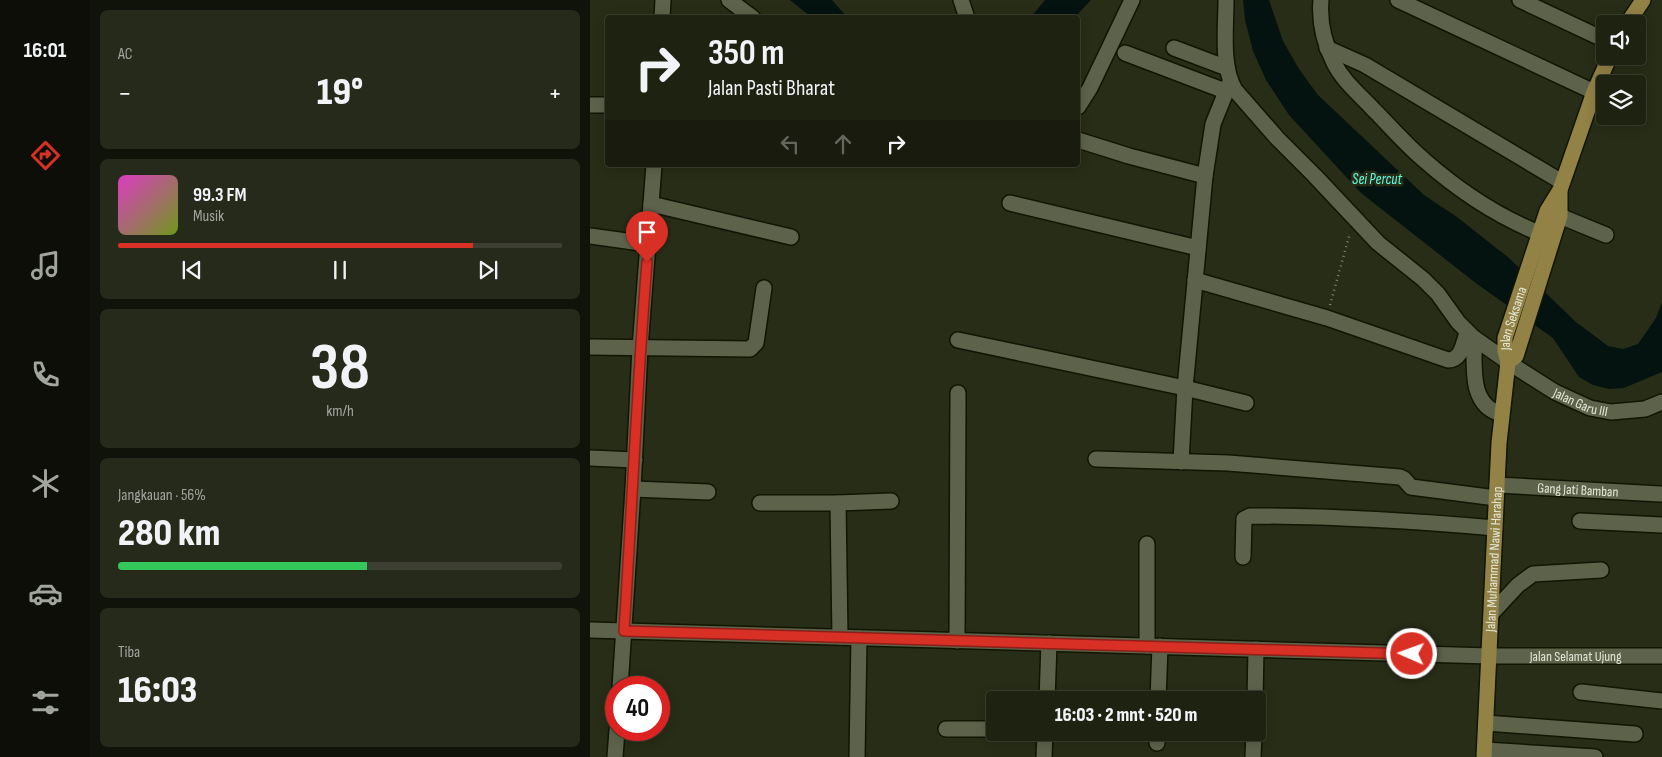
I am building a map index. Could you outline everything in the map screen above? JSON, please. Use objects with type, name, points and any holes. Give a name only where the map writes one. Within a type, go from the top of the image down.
[{"type":"main road","points":[[1632,15],[1639,1]]},
{"type":"main road","name":"Jalan Seksama","points":[[1554,214],[1540,233],[1540,256],[1519,345],[1516,356],[1508,362],[1505,351],[1505,338],[1540,256],[1554,214],[1561,186],[1594,92],[1606,65]]},
{"type":"main road","name":"Jalan Muhammad Nawi Harahap","points":[[1485,754],[1501,414],[1508,362]]},
{"type":"street","points":[[662,15],[663,0]]},
{"type":"street","points":[[729,0],[749,15]]},
{"type":"street","points":[[961,0],[965,15]]},
{"type":"street","points":[[1080,104],[1090,88],[1132,0]]},
{"type":"street","points":[[1181,462],[1185,388],[1205,176],[1211,134],[1227,80],[1226,0]]},
{"type":"street","points":[[1321,0],[1321,19],[1327,48],[1337,68],[1353,89],[1424,160],[1479,201],[1511,220],[1540,233]]},
{"type":"street","points":[[1398,0],[1594,92]]},
{"type":"street","points":[[1520,0],[1596,36]]},
{"type":"street","points":[[1174,48],[1227,80]]},
{"type":"street","points":[[1327,48],[1366,65],[1561,186]]},
{"type":"street","points":[[1125,53],[1227,80]]},
{"type":"street","name":"Jalan Garu III","points":[[1227,80],[1264,124],[1378,243],[1423,279],[1438,294],[1470,335],[1555,392],[1590,408],[1611,412],[1645,409],[1662,402]]},
{"type":"street","points":[[590,104],[605,105]]},
{"type":"street","points":[[1080,141],[1205,176]]},
{"type":"street","points":[[621,676],[635,460],[640,348],[654,167]]},
{"type":"street","points":[[1010,203],[1198,248]]},
{"type":"street","points":[[651,204],[791,237]]},
{"type":"street","points":[[1554,214],[1606,235]]},
{"type":"street","points":[[590,236],[648,244]]},
{"type":"street","points":[[1195,280],[1327,318],[1448,360],[1453,360],[1457,357],[1470,335]]},
{"type":"street","points":[[590,347],[750,349],[756,343],[764,288]]},
{"type":"street","points":[[1470,335],[1475,386],[1486,407],[1501,414]]},
{"type":"street","points":[[958,340],[1185,388],[1246,403]]},
{"type":"street","points":[[957,641],[958,393]]},
{"type":"street","points":[[590,458],[635,460]]},
{"type":"street","name":"Gang Jati Bamban","points":[[1096,459],[1228,463],[1400,477],[1411,487],[1497,491],[1660,494]]},
{"type":"street","points":[[633,489],[708,492]]},
{"type":"street","points":[[760,503],[891,501]]},
{"type":"street","points":[[838,503],[840,637]]},
{"type":"street","points":[[1243,557],[1244,519],[1250,516],[1309,516],[1495,528]]},
{"type":"street","points":[[1580,521],[1662,525]]},
{"type":"street","points":[[1148,544],[1157,691]]},
{"type":"street","points":[[1492,613],[1518,585],[1532,574],[1601,570]]},
{"type":"street","name":"Jalan Selamat Ujung","points":[[590,630],[1490,656],[1662,656]]},
{"type":"street","points":[[857,757],[859,638]]},
{"type":"street","points":[[1047,691],[1049,643]]},
{"type":"street","points":[[1255,691],[1256,649]]},
{"type":"street","points":[[1581,692],[1662,701]]},
{"type":"street","points":[[1486,723],[1635,734]]},
{"type":"street","points":[[946,729],[986,729]]},
{"type":"street","points":[[615,757],[616,741]]},
{"type":"street","points":[[1044,757],[1045,741]]},
{"type":"street","points":[[1253,757],[1254,741]]},
{"type":"street","points":[[1485,754],[1595,757]]},
{"type":"path","points":[[1327,318],[1354,218]]},
{"type":"water","points":[[790,0],[832,0],[845,15],[809,15]]},
{"type":"water","points":[[1045,0],[1091,0],[1077,15],[1033,15]]},
{"type":"water","name":"Sei Percut","points":[[1243,0],[1269,0],[1283,41],[1299,69],[1318,95],[1424,195],[1457,217],[1509,258],[1576,322],[1608,346],[1623,349],[1638,344],[1656,318],[1662,302],[1662,372],[1624,388],[1609,389],[1593,385],[1579,377],[1553,338],[1477,284],[1361,193],[1289,115],[1266,80],[1253,51],[1245,20]]},
{"type":"route","points":[[647,262],[640,348],[624,631],[1412,654]]}]
